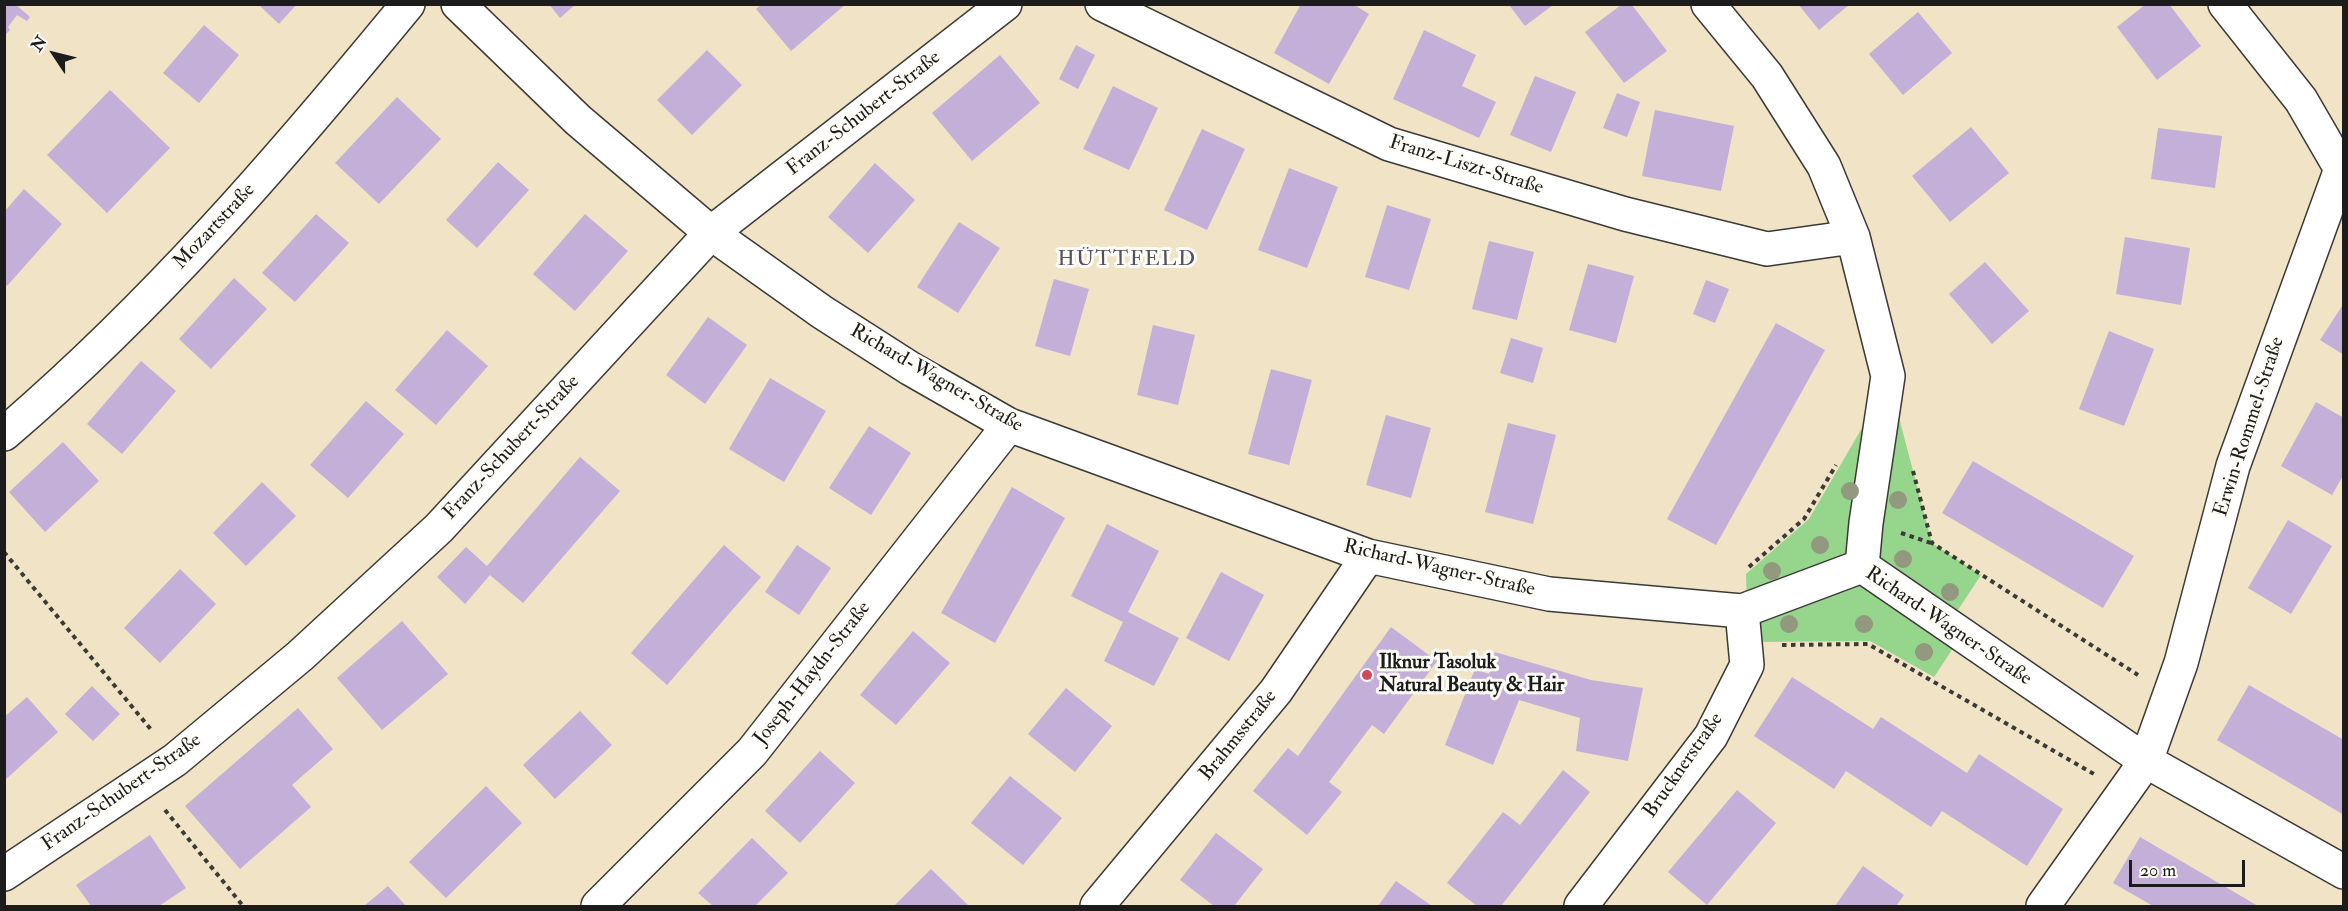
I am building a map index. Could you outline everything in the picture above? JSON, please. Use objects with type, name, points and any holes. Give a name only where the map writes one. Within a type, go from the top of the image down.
[{"type":"street","name":"Mozartstraße","points":[[4,434],[49,396],[143,304],[306,129],[408,4]]},
{"type":"street","name":"Richard-Wagner-Straße","points":[[458,4],[578,120],[711,233],[822,312],[901,363],[1009,425],[1368,556],[1549,594],[1742,611],[1862,566],[2146,761],[2343,872]]},
{"type":"street","name":"Franz-Schubert-Straße","points":[[4,874],[175,760],[300,656],[439,528],[711,233],[1005,4]]},
{"type":"street","name":"Franz-Liszt-Straße","points":[[1102,4],[1389,144],[1625,214],[1767,249],[1853,237]]},
{"type":"street","points":[[1708,4],[1767,76],[1824,166],[1853,237],[1888,376],[1866,522],[1862,566]]},
{"type":"street","points":[[2225,4],[2301,100],[2342,168]]},
{"type":"street","name":"Erwin-Rommel-Straße","points":[[2043,906],[2146,761],[2181,663],[2233,466],[2342,168]]},
{"type":"street","name":"Joseph-Haydn-Straße","points":[[598,906],[752,752],[1009,425]]},
{"type":"street","name":"Brahmsstraße","points":[[1097,906],[1276,691],[1368,556]]},
{"type":"street","name":"Brucknerstraße","points":[[1581,906],[1711,736],[1747,665],[1742,611]]},
{"type":"path","points":[[1742,611],[1742,573],[1804,519],[1838,461]]},
{"type":"path","points":[[1911,465],[1932,543],[2169,695]]},
{"type":"path","points":[[4,552],[175,760]]},
{"type":"path","points":[[1745,646],[1868,644],[2124,792]]},
{"type":"path","points":[[142,781],[243,906]]},
{"type":"green space","points":[[1888,376],[1932,543],[1981,575],[1948,625],[1862,566]]},
{"type":"green space","points":[[1880,397],[1858,562],[1747,604],[1746,574],[1809,519]]},
{"type":"green space","points":[[1862,571],[1959,639],[1934,677],[1870,641],[1750,642],[1747,614]]},
{"type":"building","points":[[4,4],[15,4],[30,17],[27,21],[17,15],[8,27],[10,30],[4,36]]},
{"type":"building","points":[[258,4],[297,4],[279,24]]},
{"type":"building","points":[[549,4],[576,4],[560,18]]},
{"type":"building","points":[[762,4],[846,4],[791,51],[756,9]]},
{"type":"building","points":[[1301,4],[1353,4],[1369,14],[1329,84],[1274,53]]},
{"type":"building","points":[[1798,4],[1850,4],[1819,30]]},
{"type":"building","points":[[2146,4],[2169,4],[2201,46],[2157,80],[2117,27]]},
{"type":"building","points":[[1509,5],[1553,5],[1525,26]]},
{"type":"building","points":[[1621,5],[1632,5],[1667,51],[1624,83],[1585,32]]},
{"type":"building","points":[[1918,12],[1952,53],[1903,95],[1869,54]]},
{"type":"building","points":[[204,25],[239,55],[199,103],[163,73]]},
{"type":"building","points":[[1424,30],[1476,55],[1462,86],[1496,102],[1479,138],[1393,99]]},
{"type":"building","points":[[1076,45],[1095,55],[1078,89],[1059,79]]},
{"type":"building","points":[[707,50],[742,85],[692,135],[657,100]]},
{"type":"building","points":[[1000,55],[1040,103],[972,161],[932,113]]},
{"type":"building","points":[[1535,76],[1576,92],[1551,152],[1510,135]]},
{"type":"building","points":[[1113,86],[1158,108],[1129,170],[1083,149]]},
{"type":"building","points":[[110,90],[170,148],[107,213],[47,155]]},
{"type":"building","points":[[1617,93],[1640,102],[1627,137],[1603,128]]},
{"type":"building","points":[[397,97],[441,139],[379,204],[335,163]]},
{"type":"building","points":[[1655,110],[1734,126],[1721,191],[1642,176]]},
{"type":"building","points":[[1971,127],[2009,173],[1950,222],[1912,176]]},
{"type":"building","points":[[2158,128],[2222,136],[2215,188],[2151,179]]},
{"type":"building","points":[[1202,129],[1245,149],[1207,230],[1164,210]]},
{"type":"building","points":[[498,162],[529,190],[477,248],[446,220]]},
{"type":"building","points":[[875,163],[915,200],[868,253],[828,217]]},
{"type":"building","points":[[1289,168],[1338,187],[1307,268],[1258,250]]},
{"type":"building","points":[[24,189],[62,224],[7,286],[5,284],[5,211]]},
{"type":"building","points":[[1387,205],[1431,219],[1409,290],[1365,277]]},
{"type":"building","points":[[316,214],[349,243],[295,302],[262,273]]},
{"type":"building","points":[[585,214],[628,251],[575,311],[533,274]]},
{"type":"building","points":[[959,222],[1000,248],[958,313],[917,287]]},
{"type":"building","points":[[2125,237],[2190,248],[2181,305],[2116,294]]},
{"type":"building","points":[[1489,241],[1534,252],[1517,320],[1472,309]]},
{"type":"building","points":[[1985,262],[2029,311],[1992,344],[1949,294]]},
{"type":"building","points":[[1588,264],[1634,276],[1616,343],[1569,330]]},
{"type":"building","points":[[234,278],[267,309],[211,369],[179,339]]},
{"type":"building","points":[[1054,279],[1089,289],[1070,356],[1035,346]]},
{"type":"building","points":[[1706,280],[1729,289],[1715,323],[1693,314]]},
{"type":"building","points":[[2344,303],[2344,355],[2320,340]]},
{"type":"building","points":[[708,317],[747,345],[705,404],[666,375]]},
{"type":"building","points":[[1776,323],[1825,350],[1716,545],[1667,519]]},
{"type":"building","points":[[1153,325],[1195,335],[1178,405],[1137,395]]},
{"type":"building","points":[[447,330],[488,366],[436,425],[395,390]]},
{"type":"building","points":[[2109,331],[2154,349],[2124,426],[2079,409]]},
{"type":"building","points":[[1511,338],[1543,348],[1533,383],[1500,373]]},
{"type":"building","points":[[141,361],[176,391],[122,454],[87,424]]},
{"type":"building","points":[[1271,369],[1312,380],[1289,465],[1248,454]]},
{"type":"building","points":[[770,378],[826,411],[784,482],[729,449]]},
{"type":"building","points":[[366,401],[404,434],[348,498],[310,465]]},
{"type":"building","points":[[2316,402],[2344,418],[2344,474],[2332,495],[2281,466]]},
{"type":"building","points":[[1386,415],[1431,428],[1411,498],[1366,485]]},
{"type":"building","points":[[1508,423],[1556,435],[1533,524],[1485,512]]},
{"type":"building","points":[[869,426],[911,453],[871,515],[829,488]]},
{"type":"building","points":[[63,442],[99,481],[45,532],[9,492]]},
{"type":"building","points":[[580,457],[620,491],[523,603],[490,575],[465,604],[437,577],[466,547],[487,566]]},
{"type":"building","points":[[1973,461],[2134,556],[2103,608],[1942,513]]},
{"type":"building","points":[[262,482],[296,516],[246,566],[213,533]]},
{"type":"building","points":[[1012,487],[1065,518],[995,643],[941,613]]},
{"type":"building","points":[[2288,520],[2332,546],[2291,614],[2248,588]]},
{"type":"building","points":[[1107,524],[1159,551],[1128,612],[1179,638],[1154,686],[1104,661],[1123,622],[1071,596]]},
{"type":"building","points":[[724,545],[761,577],[667,685],[631,653]]},
{"type":"building","points":[[797,545],[831,568],[799,615],[765,592]]},
{"type":"building","points":[[180,569],[216,604],[160,663],[124,628]]},
{"type":"building","points":[[1221,572],[1264,595],[1229,661],[1186,638]]},
{"type":"building","points":[[402,621],[448,674],[382,730],[337,678]]},
{"type":"building","points":[[1391,627],[1437,661],[1384,734],[1372,725],[1329,782],[1342,792],[1307,835],[1253,791],[1288,748],[1298,756]]},
{"type":"building","points":[[913,631],[950,663],[896,725],[860,695]]},
{"type":"building","points":[[1495,652],[1591,680],[1643,688],[1628,761],[1576,751],[1580,718],[1519,700],[1493,765],[1445,745],[1475,669],[1489,674]]},
{"type":"building","points":[[1792,677],[1873,729],[1881,717],[1967,773],[1979,754],[2063,809],[2027,866],[1942,811],[1931,827],[1846,771],[1834,789],[1754,736]]},
{"type":"building","points":[[2249,685],[2344,740],[2344,815],[2217,740]]},
{"type":"building","points":[[92,686],[120,714],[93,741],[65,714]]},
{"type":"building","points":[[1066,688],[1112,726],[1075,772],[1028,734]]},
{"type":"building","points":[[27,697],[58,732],[4,781],[4,717]]},
{"type":"building","points":[[298,708],[333,749],[292,785],[311,807],[240,869],[185,806]]},
{"type":"building","points":[[580,711],[612,745],[555,799],[523,765]]},
{"type":"building","points":[[820,751],[855,783],[800,843],[765,811]]},
{"type":"building","points":[[1563,770],[1590,792],[1501,906],[1477,906],[1447,883],[1503,812],[1520,825]]},
{"type":"building","points":[[1010,776],[1062,818],[1023,865],[971,823]]},
{"type":"building","points":[[486,786],[522,823],[446,898],[409,862]]},
{"type":"building","points":[[1737,790],[1776,823],[1707,905],[1668,872]]},
{"type":"building","points":[[1216,833],[1263,869],[1234,906],[1214,906],[1180,880]]},
{"type":"building","points":[[150,835],[186,888],[159,906],[91,906],[76,885]]},
{"type":"building","points":[[2140,837],[2258,906],[2153,906],[2113,883]]},
{"type":"building","points":[[752,838],[788,873],[755,906],[713,906],[698,893]]},
{"type":"building","points":[[1863,866],[1904,895],[1896,906],[1835,906]]},
{"type":"building","points":[[931,869],[969,906],[894,906]]},
{"type":"building","points":[[1396,881],[1432,906],[1378,906]]},
{"type":"building","points":[[388,886],[406,906],[364,906]]},
{"type":"place","name":"Ilknur Tasoluk Natural Beauty & Hair","points":[[1367,675]]},
{"type":"district","name":"HÜTTFELD","points":[[1127,260]]}]
